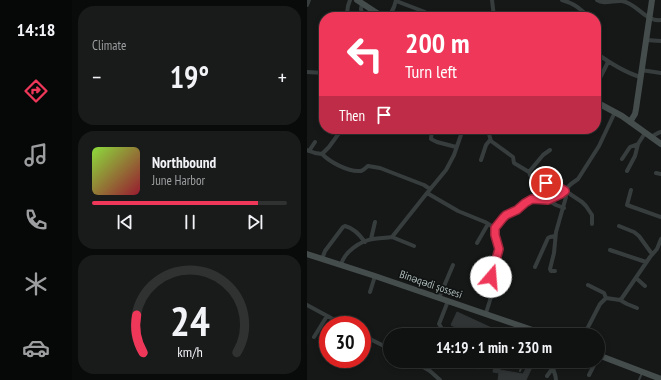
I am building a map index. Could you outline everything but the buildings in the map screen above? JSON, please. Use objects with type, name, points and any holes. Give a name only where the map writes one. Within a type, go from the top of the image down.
[{"type":"main road","points":[[630,122],[636,109],[652,0]]},
{"type":"main road","points":[[359,2],[375,12]]},
{"type":"main road","points":[[601,105],[615,112],[661,144]]},
{"type":"main road","name":"Binəqədi şossesi","points":[[307,254],[486,313],[524,328]]},
{"type":"main road","points":[[605,359],[661,379]]},
{"type":"street","points":[[307,5],[309,0]]},
{"type":"street","points":[[347,12],[350,0]]},
{"type":"street","points":[[492,0],[493,12]]},
{"type":"street","points":[[562,0],[575,5],[584,12]]},
{"type":"street","points":[[575,5],[580,0]]},
{"type":"street","points":[[597,0],[602,3],[619,0],[629,3],[649,18],[661,20]]},
{"type":"street","points":[[391,12],[396,1],[425,12]]},
{"type":"street","points":[[359,2],[362,12]]},
{"type":"street","points":[[646,40],[661,41]]},
{"type":"street","points":[[601,57],[608,62],[640,78]]},
{"type":"street","points":[[601,76],[608,62]]},
{"type":"street","points":[[641,70],[661,73]]},
{"type":"street","points":[[307,72],[319,72]]},
{"type":"street","points":[[486,313],[491,297],[489,283],[499,249],[495,235],[495,228],[506,215],[517,210],[528,201],[532,199],[548,200],[561,194],[578,179],[599,146],[615,112]]},
{"type":"street","points":[[651,137],[661,132]]},
{"type":"street","points":[[627,171],[635,156],[638,144],[645,133]]},
{"type":"street","points":[[323,154],[338,134]]},
{"type":"street","points":[[431,134],[431,138],[434,140],[457,147]]},
{"type":"street","points":[[392,236],[446,170],[454,155],[461,134]]},
{"type":"street","points":[[489,134],[490,140],[513,158],[515,164],[529,172],[534,180],[554,184],[586,206],[592,215],[592,224]]},
{"type":"street","points":[[481,160],[486,145],[490,140]]},
{"type":"street","points":[[315,142],[308,150],[323,154],[325,157],[343,168],[361,171],[368,166],[380,168],[423,185],[428,191],[458,211],[495,228]]},
{"type":"street","points":[[622,159],[630,147],[638,144]]},
{"type":"street","points":[[529,172],[543,155],[550,150]]},
{"type":"street","points":[[656,173],[661,174]]},
{"type":"street","points":[[631,190],[627,205],[661,217]]},
{"type":"street","points":[[555,271],[551,271],[550,269],[554,253],[555,236],[566,197],[565,191]]},
{"type":"street","points":[[548,200],[563,208]]},
{"type":"street","points":[[371,239],[375,222]]},
{"type":"street","points":[[477,243],[488,224]]},
{"type":"street","points":[[322,258],[325,251],[345,226],[357,234],[365,242]]},
{"type":"street","points":[[619,226],[634,232],[639,236],[652,254]]},
{"type":"street","points":[[341,264],[351,249],[371,239],[392,236],[414,246]]},
{"type":"street","points":[[535,267],[548,238],[555,236]]},
{"type":"street","points":[[620,300],[623,298],[646,262],[657,249],[661,239]]},
{"type":"street","points":[[610,250],[646,262]]},
{"type":"street","points":[[439,298],[453,265]]},
{"type":"street","points":[[370,292],[375,276]]},
{"type":"street","points":[[636,278],[645,286]]},
{"type":"street","points":[[588,285],[604,293],[606,298]]},
{"type":"street","points":[[606,298],[620,300],[637,308]]},
{"type":"street","points":[[587,328],[600,304],[606,298]]},
{"type":"street","points":[[441,327],[439,324],[448,301]]},
{"type":"street","points":[[307,305],[327,316]]},
{"type":"street","points":[[314,337],[319,329]]},
{"type":"street","points":[[371,339],[383,345]]},
{"type":"street","points":[[425,368],[440,380]]},
{"type":"street","points":[[589,375],[592,368]]},
{"type":"street","points":[[547,376],[552,369],[556,376],[556,380]]},
{"type":"lane","points":[[639,380],[642,372]]},
{"type":"route","points":[[491,277],[499,249],[494,231],[495,228],[506,215],[517,210],[532,199],[548,200],[565,191],[554,184],[546,183]]}]
